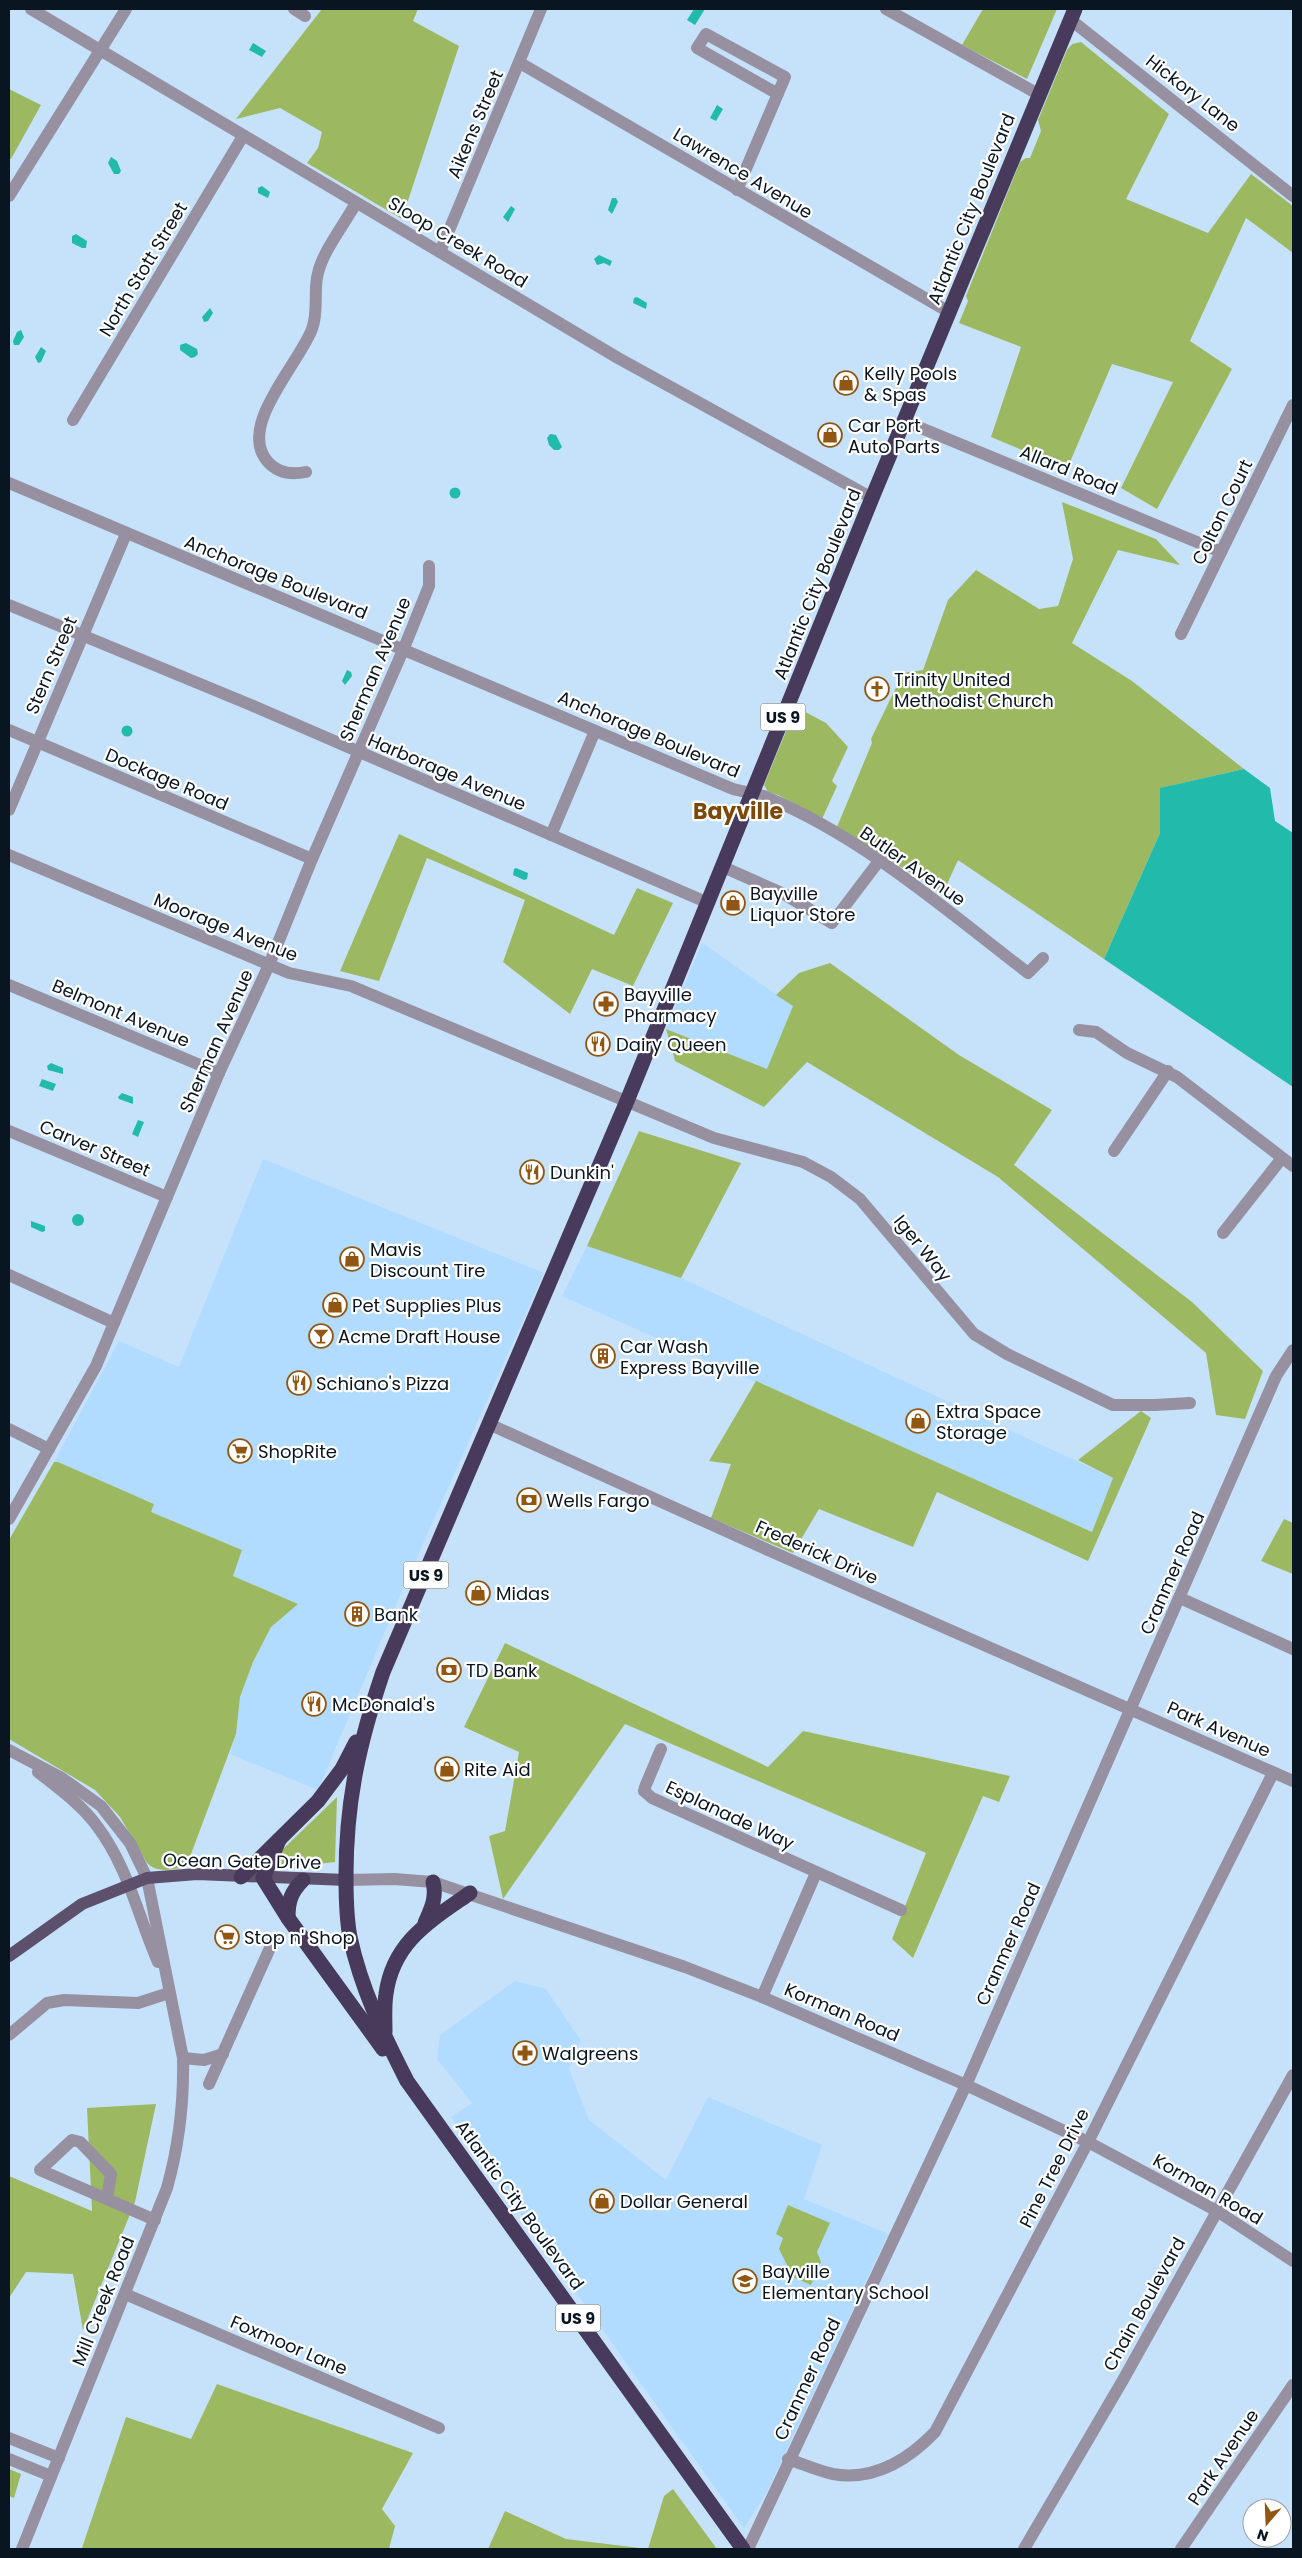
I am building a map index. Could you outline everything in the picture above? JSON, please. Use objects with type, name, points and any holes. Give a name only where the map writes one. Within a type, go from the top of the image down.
[{"type":"highway","name":"Atlantic City Boulevard","points":[[364,1727],[384,1672],[491,1425],[627,1101],[706,902],[1038,94],[1073,14]]},
{"type":"highway","points":[[241,1877],[331,1785],[364,1727]]},
{"type":"highway","name":"US 9","points":[[346,1880],[351,1791],[364,1727]]},
{"type":"highway","points":[[279,1840],[272,1855],[269,1868],[263,1878],[288,1918],[407,2081]]},
{"type":"highway","points":[[288,1918],[288,1902],[295,1889],[303,1880]]},
{"type":"highway","name":"Atlantic City Boulevard","points":[[346,1880],[349,1934],[354,1957],[367,1997],[385,2039],[407,2081],[743,2549]]},
{"type":"highway","points":[[424,1925],[433,1905],[436,1892],[432,1882]]},
{"type":"highway","points":[[385,2039],[385,1995],[391,1970],[402,1948],[424,1925],[470,1893]]},
{"type":"main road","name":"Ocean Gate Drive","points":[[9,1956],[82,1904],[147,1878],[197,1874],[303,1880],[346,1880]]},
{"type":"street","name":"Sloop Creek Road","points":[[31,9],[356,203],[718,414],[872,498]]},
{"type":"street","points":[[9,196],[126,9]]},
{"type":"street","points":[[294,9],[306,16]]},
{"type":"street","name":"Aikens Street","points":[[440,252],[541,9]]},
{"type":"street","points":[[886,9],[1038,94]]},
{"type":"street","name":"Hickory Lane","points":[[1073,14],[1293,196]]},
{"type":"street","points":[[737,190],[778,94],[785,77],[706,34],[697,48],[778,94]]},
{"type":"street","name":"Lawrence Avenue","points":[[520,63],[949,312]]},
{"type":"street","name":"North Stott Street","points":[[73,420],[243,136]]},
{"type":"street","points":[[306,472],[291,474],[270,464],[259,445],[259,429],[265,413],[312,330],[316,314],[318,270],[356,203]]},
{"type":"street","name":"Colton Court","points":[[1181,634],[1293,405]]},
{"type":"street","name":"Allard Road","points":[[904,421],[1221,552]]},
{"type":"street","name":"Anchorage Boulevard","points":[[9,484],[404,648],[594,731],[733,789],[751,794]]},
{"type":"street","name":"Stern Street","points":[[9,810],[126,534]]},
{"type":"street","name":"Sherman Avenue","points":[[9,1519],[96,1366],[219,1073],[269,965],[357,753],[404,648],[429,586],[430,566]]},
{"type":"street","name":"Harborage Avenue","points":[[9,605],[250,705],[357,753],[551,834],[706,902]]},
{"type":"street","name":"Dockage Road","points":[[9,730],[312,859]]},
{"type":"street","points":[[551,834],[594,731]]},
{"type":"street","name":"Butler Avenue","points":[[751,794],[765,797],[826,828],[879,861],[1028,973],[1043,958]]},
{"type":"street","name":"Moorage Avenue","points":[[9,855],[289,973],[350,986],[627,1101]]},
{"type":"street","points":[[721,866],[784,894],[832,923],[879,861]]},
{"type":"street","name":"Belmont Avenue","points":[[9,985],[219,1073]]},
{"type":"street","points":[[1080,1030],[1096,1032],[1127,1053],[1168,1071],[1293,1166]]},
{"type":"street","points":[[1114,1151],[1168,1071]]},
{"type":"street","name":"Iger Way","points":[[627,1101],[714,1138],[803,1162],[837,1181],[860,1199],[974,1334],[1006,1354],[1113,1405],[1190,1403]]},
{"type":"street","name":"Carver Street","points":[[9,1130],[167,1197]]},
{"type":"street","points":[[1223,1233],[1282,1158]]},
{"type":"street","points":[[9,1275],[114,1323]]},
{"type":"street","name":"Cranmer Road","points":[[748,2549],[788,2459],[966,2085],[1276,1376],[1293,1350]]},
{"type":"street","name":"Frederick Drive","points":[[491,1425],[1131,1709]]},
{"type":"street","points":[[9,1429],[49,1449]]},
{"type":"street","points":[[1180,1598],[1293,1649]]},
{"type":"street","name":"Park Avenue","points":[[1131,1709],[1293,1781]]},
{"type":"street","name":"Esplanade Way","points":[[661,1749],[644,1791],[652,1798],[901,1910]]},
{"type":"street","name":"Mill Creek Road","points":[[9,1751],[62,1778],[101,1806],[130,1843],[147,1878],[182,2058],[181,2119],[175,2159],[155,2220],[22,2549]]},
{"type":"street","name":"Mill Creek Road","points":[[9,1751],[60,1789],[97,1824],[116,1854],[130,1884],[148,1940],[168,1989]]},
{"type":"street","name":"Pine Tree Drive","points":[[788,2459],[831,2473],[864,2474],[880,2471],[898,2462],[920,2448],[935,2432],[1088,2142],[1273,1773]]},
{"type":"street","points":[[762,1997],[816,1873]]},
{"type":"street","name":"Korman Road","points":[[346,1880],[394,1879],[432,1882],[470,1893],[685,1967],[762,1997],[966,2085],[1088,2142],[1216,2211],[1293,2260]]},
{"type":"street","points":[[209,2084],[274,1938]]},
{"type":"street","points":[[9,2035],[47,2003],[64,2000],[138,2003],[168,1989]]},
{"type":"street","points":[[182,2058],[204,2060],[223,2054]]},
{"type":"street","name":"Chain Boulevard","points":[[1024,2549],[1122,2380],[1293,2075]]},
{"type":"street","points":[[107,2199],[111,2174],[80,2142],[72,2140],[40,2170],[155,2220]]},
{"type":"street","name":"Foxmoor Lane","points":[[125,2294],[439,2428]]},
{"type":"street","name":"Park Avenue","points":[[1181,2549],[1293,2386]]},
{"type":"street","points":[[9,2438],[59,2458]]},
{"type":"street","points":[[9,2459],[52,2476]]},
{"type":"shaded area","points":[[322,9],[418,9],[413,21],[459,46],[402,219],[307,163],[318,148],[322,132],[280,108],[236,119]]},
{"type":"shaded area","points":[[694,9],[705,9],[695,25],[687,20]]},
{"type":"shaded area","points":[[983,9],[1057,9],[1027,79],[962,45]]},
{"type":"shaded area","points":[[1081,42],[1169,114],[1126,199],[1208,233],[1251,174],[1293,206],[1293,253],[1246,218],[1190,341],[1232,369],[1157,509],[1121,488],[1173,382],[1112,364],[1067,469],[991,437],[1021,347],[959,323],[968,301],[966,296],[1020,162],[1030,158],[1041,131],[1038,120],[1067,50],[1072,44]]},
{"type":"shaded area","points":[[253,43],[266,51],[262,57],[249,50]]},
{"type":"shaded area","points":[[9,89],[41,105],[11,159],[9,159]]},
{"type":"shaded area","points":[[717,105],[723,109],[716,121],[710,118]]},
{"type":"shaded area","points":[[111,157],[117,161],[121,171],[119,174],[114,174],[108,163]]},
{"type":"shaded area","points":[[262,186],[270,192],[268,198],[258,193],[258,188]]},
{"type":"shaded area","points":[[612,198],[616,198],[618,202],[612,214],[608,210]]},
{"type":"shaded area","points":[[511,206],[515,209],[508,222],[503,217]]},
{"type":"shaded area","points":[[76,234],[87,241],[86,248],[72,243],[72,236]]},
{"type":"shaded area","points":[[599,255],[612,261],[610,266],[604,263],[597,265],[594,259]]},
{"type":"shaded area","points":[[637,297],[647,303],[646,309],[633,303],[634,298]]},
{"type":"shaded area","points":[[210,308],[213,313],[208,321],[204,322],[202,317]]},
{"type":"shaded area","points":[[21,330],[24,337],[19,345],[14,345],[13,341],[17,332]]},
{"type":"shaded area","points":[[186,343],[197,349],[198,354],[195,357],[191,358],[180,350],[180,345]]},
{"type":"shaded area","points":[[41,347],[46,351],[41,362],[38,363],[35,357]]},
{"type":"shaded area","points":[[550,434],[556,435],[562,447],[559,450],[554,450],[549,445],[547,438]]},
{"type":"shaded area","points":[[455,487],[461,493],[455,499],[449,493]]},
{"type":"shaded area","points":[[1062,502],[1156,539],[1180,565],[1118,550],[1072,643],[1132,681],[1244,769],[1161,788],[1160,833],[1104,959],[958,860],[943,893],[837,827],[872,743],[871,739],[903,673],[923,670],[948,600],[976,570],[1039,609],[1058,606],[1073,559]]},
{"type":"shaded area","points":[[347,670],[351,672],[352,676],[345,685],[342,681]]},
{"type":"shaded area","points":[[796,707],[826,723],[848,747],[832,781],[837,786],[822,819],[778,795],[768,792],[764,785]]},
{"type":"shaded area","points":[[125,726],[129,726],[132,731],[131,735],[125,736],[122,733],[122,729]]},
{"type":"shaded area","points":[[1244,769],[1270,788],[1275,821],[1293,833],[1293,1087],[1104,959],[1160,833],[1160,788]]},
{"type":"shaded area","points":[[399,834],[614,935],[637,888],[673,903],[633,986],[592,969],[570,1014],[503,962],[525,900],[427,858],[379,981],[340,971]]},
{"type":"shaded area","points":[[516,868],[528,873],[527,879],[524,880],[513,875]]},
{"type":"shaded area","points":[[702,943],[793,1006],[767,1070],[666,1029]]},
{"type":"shaded area","points":[[830,963],[959,1055],[1052,1110],[1014,1165],[1192,1302],[1263,1371],[1245,1419],[1216,1415],[1206,1353],[998,1177],[807,1062],[764,1107],[675,1061],[666,1029],[767,1069],[793,1006],[776,995],[799,973]]},
{"type":"shaded area","points":[[51,1063],[63,1068],[63,1074],[48,1070],[47,1066]]},
{"type":"shaded area","points":[[42,1079],[56,1084],[53,1091],[39,1086]]},
{"type":"shaded area","points":[[122,1093],[133,1097],[133,1104],[119,1099],[118,1097]]},
{"type":"shaded area","points":[[138,1120],[144,1122],[138,1137],[132,1134]]},
{"type":"shaded area","points":[[639,1131],[741,1163],[681,1278],[587,1246]]},
{"type":"shaded area","points":[[263,1159],[544,1273],[404,1586],[318,1790],[230,1754],[236,1734],[240,1697],[253,1662],[271,1627],[297,1604],[233,1576],[242,1550],[150,1512],[154,1503],[104,1484],[58,1462],[54,1462],[119,1341],[179,1367]]},
{"type":"shaded area","points":[[76,1214],[80,1214],[84,1220],[80,1226],[76,1226],[72,1222],[72,1218]]},
{"type":"shaded area","points":[[31,1221],[45,1226],[45,1231],[42,1232],[31,1227]]},
{"type":"shaded area","name":"Extra Space Storage","points":[[587,1246],[681,1278],[1113,1478],[1092,1532],[562,1296]]},
{"type":"shaded area","points":[[756,1381],[1092,1532],[1113,1478],[1078,1460],[1141,1411],[1151,1418],[1088,1561],[937,1492],[913,1547],[819,1509],[793,1553],[711,1518],[731,1464],[709,1461]]},
{"type":"shaded area","points":[[54,1462],[58,1462],[154,1504],[151,1512],[242,1550],[233,1576],[298,1604],[271,1627],[253,1662],[240,1697],[236,1734],[191,1854],[190,1864],[187,1867],[161,1870],[151,1866],[147,1863],[120,1817],[95,1790],[9,1739],[9,1540]]},
{"type":"shaded area","points":[[1284,1519],[1293,1523],[1293,1574],[1261,1561]]},
{"type":"shaded area","points":[[505,1643],[768,1767],[803,1731],[1010,1776],[999,1802],[983,1796],[913,1958],[892,1939],[926,1853],[625,1724],[503,1899],[489,1836],[505,1831],[519,1752],[464,1727]]},
{"type":"shaded area","points":[[337,1797],[335,1862],[310,1865],[276,1864],[282,1850]]},
{"type":"shaded area","name":"Bayville Elementary School","points":[[515,1981],[546,1989],[581,2041],[569,2069],[589,2120],[666,2180],[708,2097],[822,2145],[804,2199],[888,2234],[767,2492],[744,2528],[451,2117],[472,2103],[437,2059],[440,2035]]},
{"type":"shaded area","points":[[156,2104],[135,2202],[83,2330],[73,2274],[26,2272],[9,2298],[9,2176],[92,2211],[87,2108]]},
{"type":"shaded area","points":[[788,2205],[830,2223],[817,2252],[821,2262],[811,2285],[793,2277],[779,2249],[783,2238],[776,2234]]},
{"type":"shaded area","points":[[217,2384],[413,2453],[382,2509],[395,2526],[389,2549],[82,2548],[126,2417],[191,2439]]},
{"type":"shaded area","points":[[9,2469],[21,2474],[14,2498],[9,2496]]},
{"type":"shaded area","points":[[673,2489],[717,2549],[648,2549],[664,2496]]},
{"type":"shaded area","points":[[505,2511],[566,2539],[648,2549],[488,2549]]},
{"type":"place","name":"Kelly Pools & Spas","points":[[846,383]]},
{"type":"place","name":"Car Port Auto Parts","points":[[830,435]]},
{"type":"place","name":"Trinity United Methodist Church","points":[[877,689]]},
{"type":"place","name":"Bayville Liquor Store","points":[[733,903]]},
{"type":"place","name":"Bayville Pharmacy","points":[[606,1004]]},
{"type":"place","name":"Dairy Queen","points":[[598,1044]]},
{"type":"place","name":"Dunkin'","points":[[532,1172]]},
{"type":"place","name":"Mavis Discount Tire","points":[[352,1259]]},
{"type":"place","name":"Pet Supplies Plus","points":[[335,1305]]},
{"type":"place","name":"Acme Draft House","points":[[321,1336]]},
{"type":"place","name":"Car Wash Express Bayville","points":[[603,1356]]},
{"type":"place","name":"Schiano's Pizza","points":[[299,1383]]},
{"type":"place","name":"Extra Space Storage","points":[[918,1421]]},
{"type":"place","name":"ShopRite","points":[[240,1451]]},
{"type":"place","name":"Wells Fargo","points":[[529,1500]]},
{"type":"place","name":"Midas","points":[[478,1593]]},
{"type":"place","name":"Bank","points":[[357,1614]]},
{"type":"place","name":"TD Bank","points":[[449,1670]]},
{"type":"place","name":"McDonald's","points":[[314,1704]]},
{"type":"place","name":"Rite Aid","points":[[447,1769]]},
{"type":"place","name":"Stop n' Shop","points":[[227,1937]]},
{"type":"place","name":"Walgreens","points":[[525,2053]]},
{"type":"place","name":"Dollar General","points":[[602,2201]]},
{"type":"place","name":"Bayville Elementary School","points":[[745,2281]]},
{"type":"district","name":"Bayville","points":[[738,811]]}]
